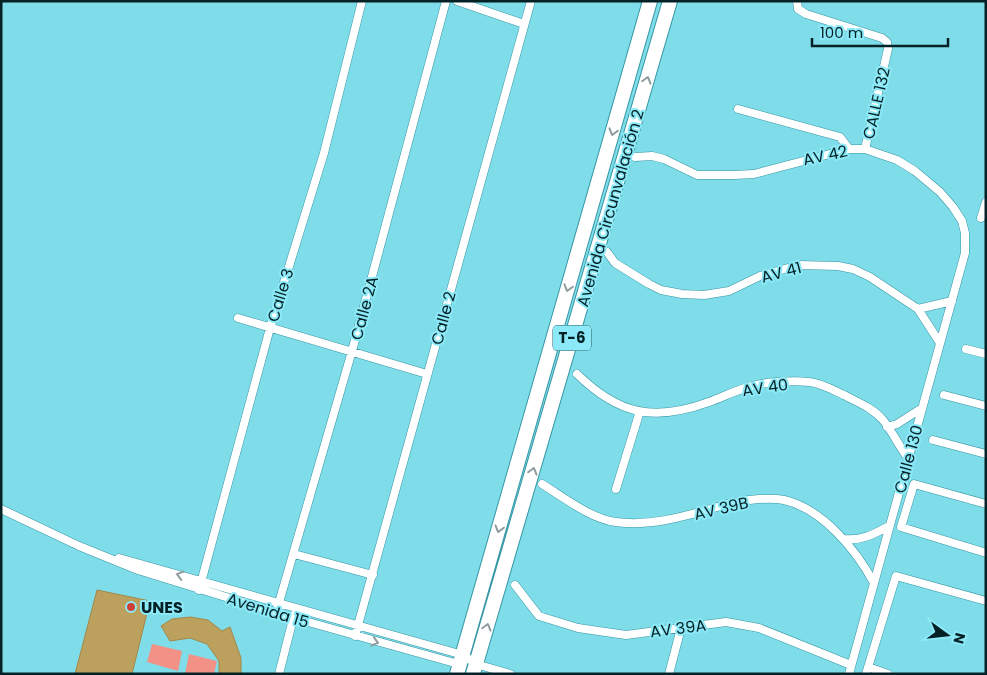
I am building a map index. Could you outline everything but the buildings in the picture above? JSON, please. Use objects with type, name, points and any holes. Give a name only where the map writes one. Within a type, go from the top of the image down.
[{"type":"highway","name":"Avenida Circunvalación 2","points":[[460,664],[650,1]]},
{"type":"highway","name":"Avenida Circunvalación 2","points":[[475,669],[670,1]]},
{"type":"street","name":"Calle 3","points":[[200,586],[270,328],[324,153],[362,1]]},
{"type":"street","name":"Calle 2A","points":[[276,613],[352,351],[446,1]]},
{"type":"street","points":[[457,1],[524,24]]},
{"type":"street","name":"Calle 2","points":[[355,636],[531,1]]},
{"type":"street","name":"CALLE 132","points":[[797,1],[798,9],[806,14],[882,38],[888,42],[866,149]]},
{"type":"street","points":[[738,109],[840,138],[849,149]]},
{"type":"street","name":"AV 42","points":[[635,157],[652,156],[664,159],[697,175],[734,175],[754,174],[849,149],[866,149],[897,160],[922,176],[940,192],[962,221],[966,233],[965,253]]},
{"type":"street","points":[[981,218],[986,202]]},
{"type":"street","name":"AV 41","points":[[608,252],[615,263],[661,290],[682,294],[704,295],[729,291],[760,276],[799,265],[838,266],[853,269],[870,277],[918,309],[940,344]]},
{"type":"street","name":"Calle 130","points":[[849,674],[965,253]]},
{"type":"street","points":[[918,309],[952,300]]},
{"type":"street","points":[[238,318],[427,374]]},
{"type":"street","points":[[966,349],[986,354]]},
{"type":"street","name":"AV 40","points":[[577,374],[592,388],[613,402],[640,411],[667,414],[692,408],[754,385],[809,382],[831,389],[872,410],[883,420],[908,458]]},
{"type":"street","points":[[944,395],[986,406]]},
{"type":"street","points":[[886,427],[897,424],[922,408]]},
{"type":"street","points":[[616,490],[640,411]]},
{"type":"street","points":[[933,440],[986,454]]},
{"type":"street","name":"AV 39B","points":[[542,484],[594,515],[616,522],[671,519],[725,504],[751,500],[784,500],[805,509],[819,518],[844,539],[862,562],[874,583]]},
{"type":"street","points":[[986,504],[914,484],[901,527],[986,553]]},
{"type":"street","name":"Avenida 15","points":[[1,509],[79,546],[276,613],[460,664]]},
{"type":"street","points":[[844,539],[856,540],[866,538],[890,526]]},
{"type":"street","points":[[294,554],[373,575]]},
{"type":"street","points":[[888,674],[867,670],[896,576],[986,601]]},
{"type":"street","name":"AV 39A","points":[[516,585],[539,616],[578,628],[626,635],[726,622],[760,628],[851,665]]},
{"type":"street","name":"Avenida 15","points":[[200,586],[279,603],[358,625],[460,664]]},
{"type":"street","points":[[278,674],[296,608]]},
{"type":"street","points":[[669,674],[681,628]]},
{"type":"street","points":[[460,664],[475,669],[510,674]]},
{"type":"shaded area","points":[[152,644],[182,651],[178,671],[147,662]]},
{"type":"shaded area","points":[[189,654],[217,661],[214,674],[185,674]]},
{"type":"place","name":"UNES","points":[[131,607]]}]
